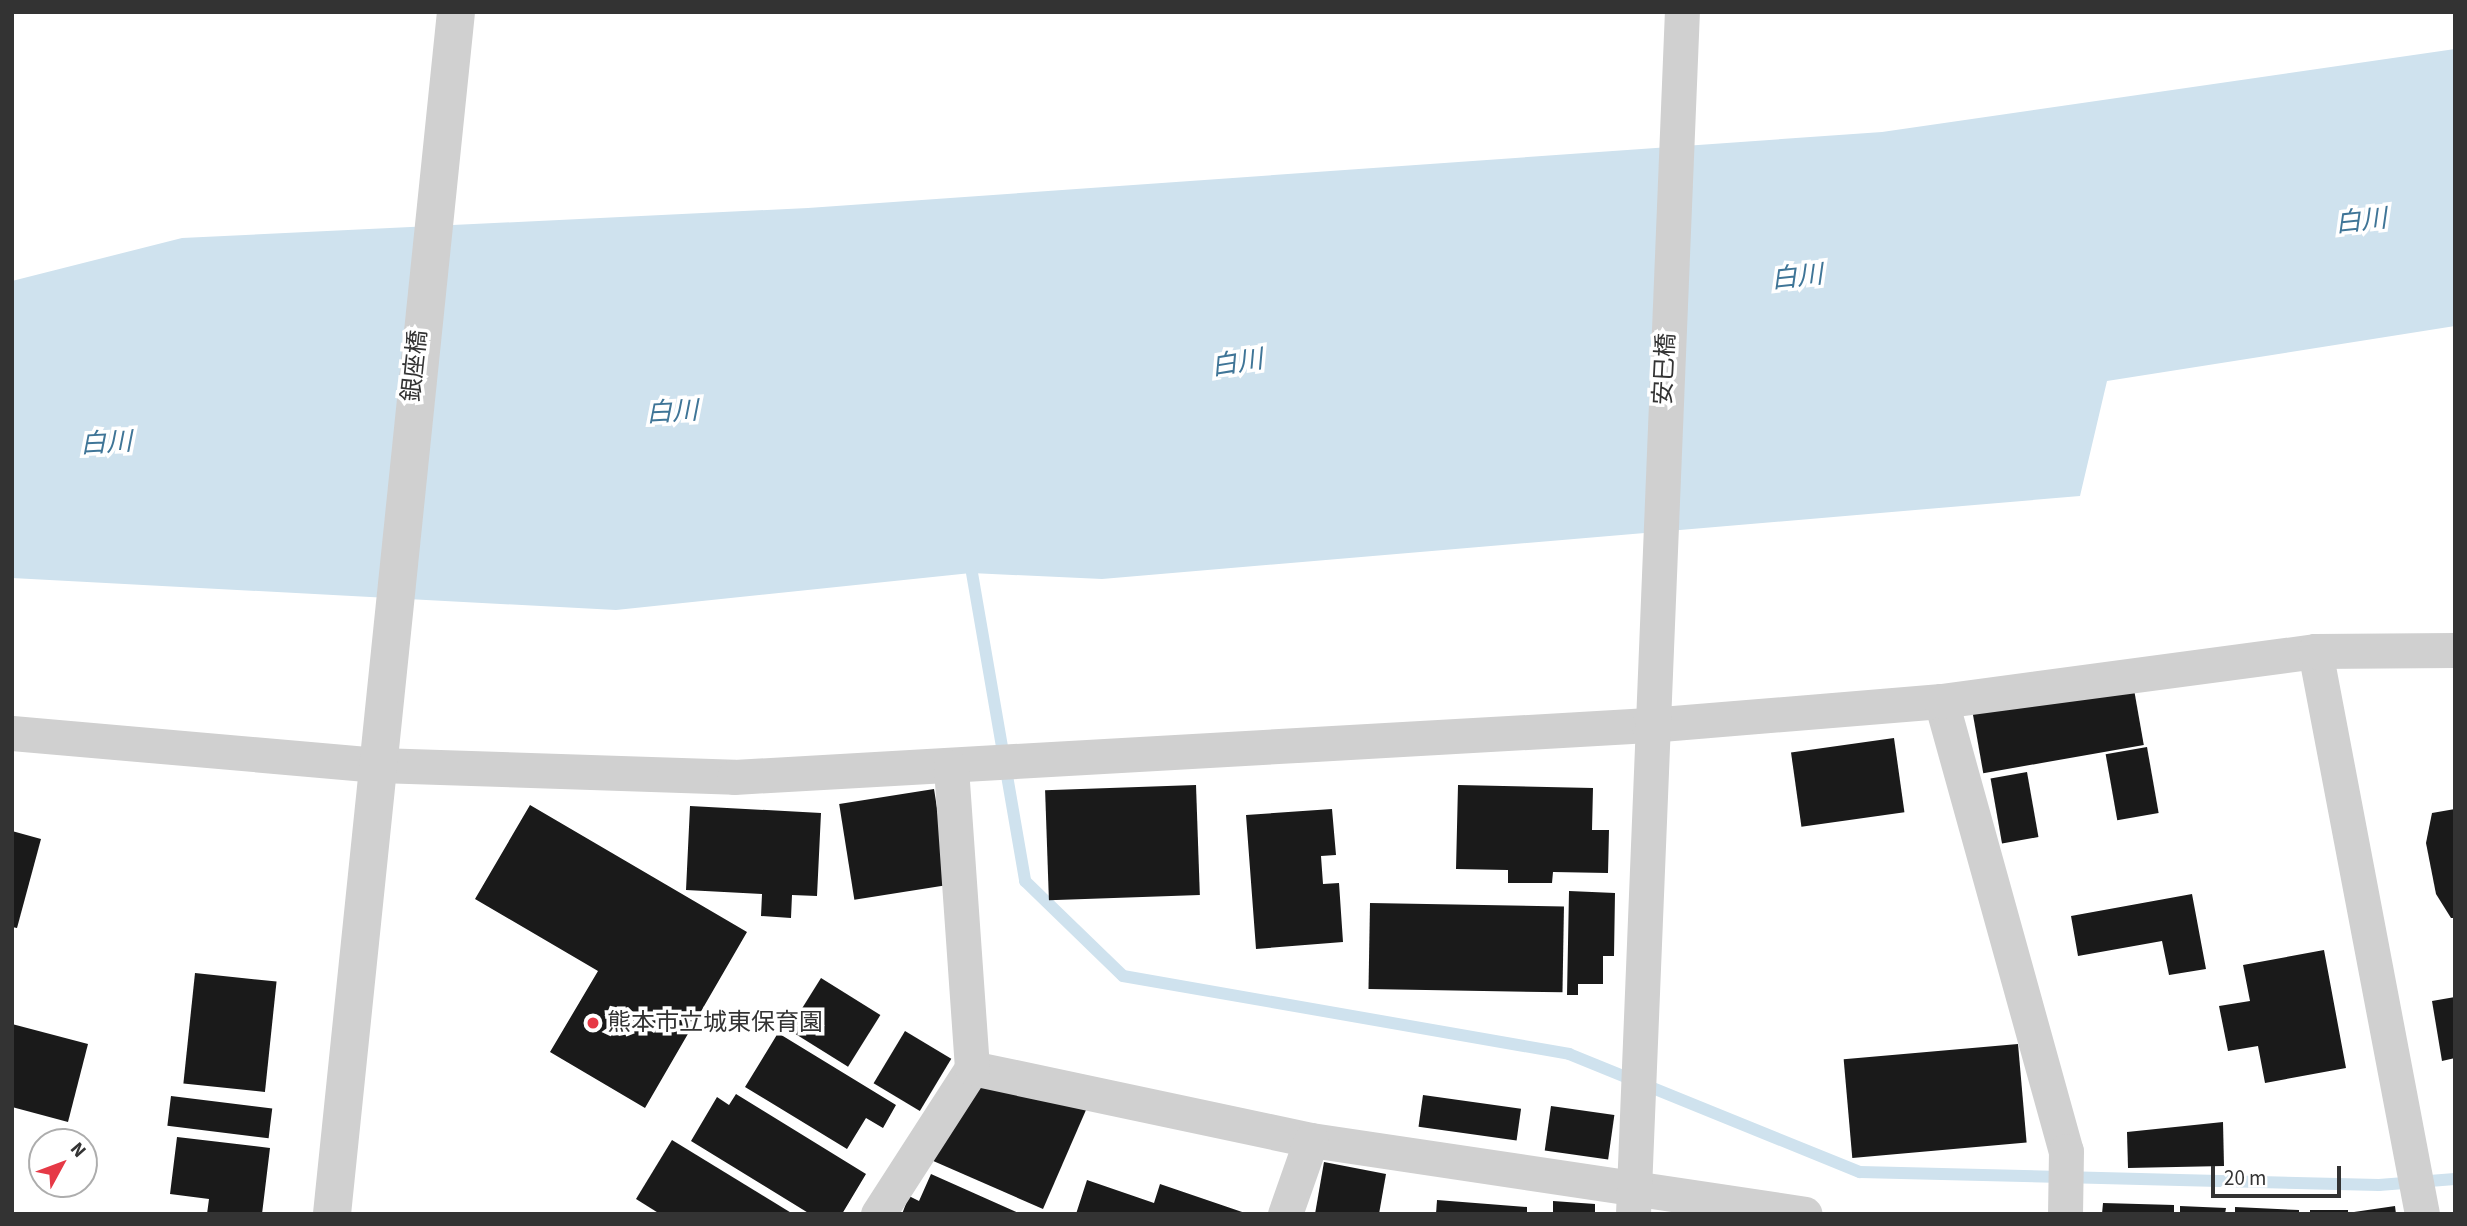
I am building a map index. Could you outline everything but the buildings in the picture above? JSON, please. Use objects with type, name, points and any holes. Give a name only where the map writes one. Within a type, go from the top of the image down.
[{"type":"street","name":"安巳橋","points":[[1634,1201],[1649,725],[1682,12]]},
{"type":"street","name":"銀座橋","points":[[332,1214],[379,765],[379,720],[456,13]]},
{"type":"street","points":[[12,733],[379,765],[734,777],[951,768],[1649,725],[1941,701],[2315,651],[2455,650]]},
{"type":"street","points":[[2315,651],[2421,1208]]},
{"type":"street","points":[[1941,701],[2066,1151],[2065,1214]]},
{"type":"street","points":[[878,1214],[972,1068],[951,768]]},
{"type":"street","points":[[972,1068],[1311,1140],[1634,1201],[1804,1214]]},
{"type":"street","points":[[1285,1214],[1311,1140]]},
{"type":"water","name":"白川","points":[[2455,49],[2455,326],[2107,381],[2080,496],[1102,579],[971,573],[616,610],[12,578],[12,281],[182,238],[808,208],[1882,132]]},
{"type":"waterway","points":[[972,573],[1025,881],[1123,976],[1569,1054],[1860,1172],[2379,1185],[2455,1179]]},
{"type":"place","name":"熊本市立城東保育園","points":[[593,1023]]}]
